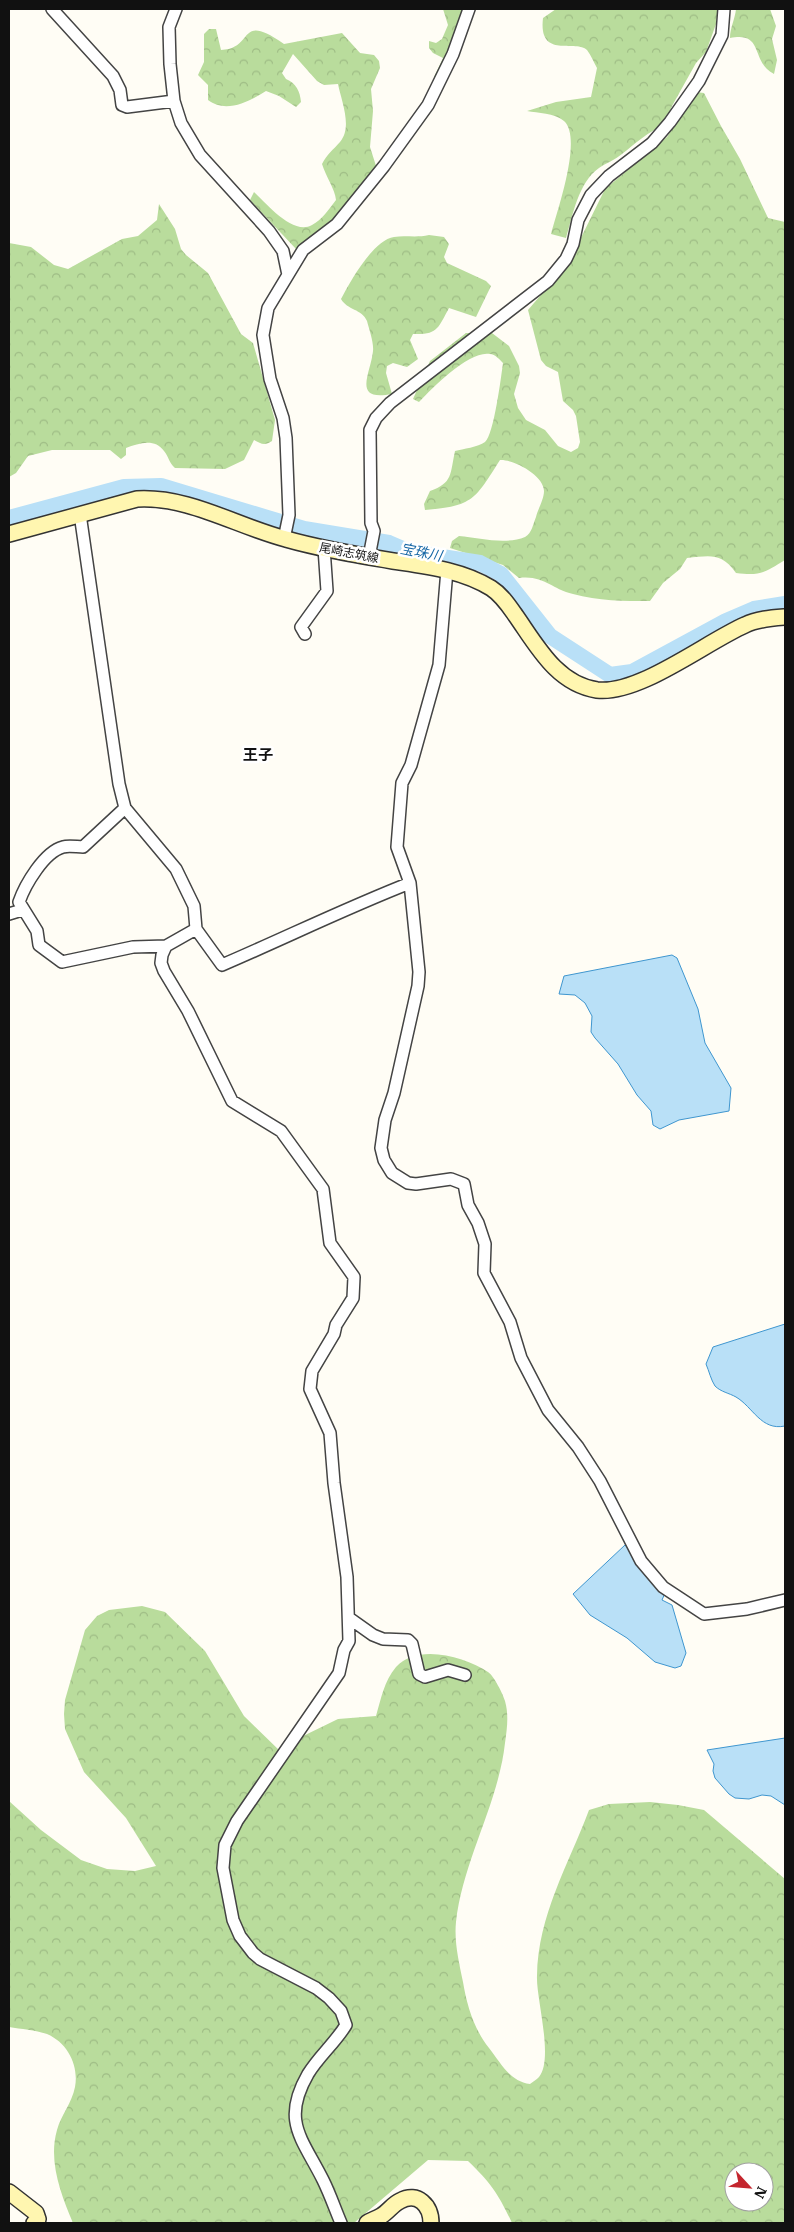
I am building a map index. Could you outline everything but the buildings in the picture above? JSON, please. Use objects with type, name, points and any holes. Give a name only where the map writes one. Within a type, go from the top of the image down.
[{"type":"main road","name":"尾崎志筑線","points":[[9,534],[137,499],[158,498],[324,548],[369,552],[447,570],[492,588],[505,601],[558,672],[577,684],[595,689],[612,689],[635,682],[746,624],[785,617]]},
{"type":"main road","points":[[9,2192],[36,2213],[38,2219],[34,2223]]},
{"type":"main road","points":[[366,2223],[382,2216],[400,2200],[413,2198],[426,2204],[431,2212],[431,2223]]},
{"type":"street","points":[[52,9],[113,76],[120,90],[122,104],[127,107],[174,101]]},
{"type":"street","points":[[176,9],[169,28],[170,64],[174,101],[181,123],[200,155],[269,231],[283,252],[288,275]]},
{"type":"street","points":[[284,536],[289,515],[286,438],[283,418],[270,379],[263,335],[268,308],[303,250],[337,224],[384,166],[428,105],[452,54],[469,9]]},
{"type":"street","points":[[369,552],[374,531],[371,523],[370,430],[376,418],[415,383],[548,281],[566,259],[574,244],[578,220],[591,195],[609,176],[652,143],[670,122],[698,81],[722,35],[724,9]]},
{"type":"street","points":[[80,514],[119,784],[125,808],[176,870],[194,906],[196,929],[222,966],[320,923],[357,904],[410,883]]},
{"type":"street","points":[[304,634],[301,626],[327,591],[324,548]]},
{"type":"street","points":[[447,570],[439,665],[411,765],[402,783],[396,847],[410,883],[419,972],[418,986],[394,1093],[385,1120],[381,1148],[384,1160],[392,1173],[408,1183],[416,1184],[451,1179],[464,1184],[468,1205],[478,1223],[485,1244],[484,1273],[510,1322],[521,1358],[548,1410],[600,1480],[641,1561],[663,1587],[704,1614],[747,1609],[785,1600]]},
{"type":"street","points":[[125,808],[83,847],[63,847],[45,859],[23,891],[19,902],[22,910],[37,931],[39,945],[62,962],[133,947],[166,946],[196,929]]},
{"type":"street","points":[[9,914],[22,910]]},
{"type":"street","points":[[166,946],[162,955],[164,971],[197,1028],[232,1101],[281,1131],[323,1189],[330,1243],[354,1277],[353,1298],[336,1325],[334,1334],[312,1371],[310,1388],[330,1432],[334,1483],[347,1578],[349,1641],[344,1650],[339,1672],[237,1821],[226,1845],[223,1868],[233,1920],[240,1936],[253,1953],[316,1988],[341,2011],[346,2025],[337,2040],[308,2073],[296,2099],[294,2110],[296,2125],[304,2149],[322,2180],[341,2223]]},
{"type":"street","points":[[349,1618],[373,1635],[383,1639],[408,1640],[412,1644],[419,1674],[425,1677],[448,1670],[464,1675]]},
{"type":"green space","points":[[443,9],[474,10],[436,103],[433,102],[441,81],[434,77],[443,58],[433,53],[429,48],[429,41],[436,43],[442,39],[448,25]]},
{"type":"green space","points":[[556,9],[718,9],[716,24],[706,52],[696,63],[672,106],[664,125],[647,134],[592,174],[577,200],[566,238],[551,234],[563,193],[570,158],[571,143],[569,130],[564,121],[556,116],[527,111],[556,102],[591,97],[597,68],[590,54],[582,47],[559,46],[552,44],[546,39],[543,31],[543,18]]},
{"type":"green space","points":[[736,9],[770,9],[776,26],[772,39],[777,60],[774,74],[762,62],[753,43],[741,37],[730,38]]},
{"type":"green space","points":[[209,29],[216,29],[221,50],[232,48],[239,44],[252,31],[259,31],[269,35],[284,44],[342,33],[360,53],[374,55],[379,61],[380,68],[371,89],[373,111],[370,147],[377,169],[337,220],[296,249],[250,200],[254,192],[280,217],[297,226],[305,227],[316,223],[331,207],[336,200],[322,164],[340,142],[346,129],[345,113],[338,84],[324,85],[317,81],[293,54],[282,73],[286,79],[295,85],[300,94],[301,102],[296,107],[279,96],[266,91],[253,99],[238,104],[222,106],[215,104],[208,100],[208,85],[198,75],[204,62],[204,34]]},
{"type":"green space","points":[[696,92],[704,93],[740,159],[768,218],[785,222],[785,560],[767,571],[751,574],[736,573],[731,566],[720,558],[709,556],[687,558],[680,569],[663,583],[650,601],[621,601],[582,596],[565,592],[541,580],[519,578],[503,565],[450,548],[452,541],[459,536],[501,541],[525,537],[532,528],[544,491],[539,479],[527,469],[506,460],[500,460],[485,484],[472,498],[454,506],[425,510],[424,504],[430,491],[447,481],[451,472],[455,451],[475,447],[485,442],[488,437],[497,405],[503,363],[492,354],[482,354],[472,358],[452,371],[419,402],[413,399],[430,361],[466,333],[492,333],[509,346],[519,366],[520,373],[514,394],[518,408],[526,420],[545,430],[558,446],[571,452],[578,448],[580,442],[576,416],[573,410],[563,401],[558,372],[546,366],[541,360],[528,310],[569,262],[605,189],[667,137]]},
{"type":"green space","points":[[159,204],[175,229],[181,249],[208,273],[241,334],[253,343],[275,420],[272,441],[263,444],[254,440],[244,460],[225,469],[175,468],[160,447],[156,444],[146,443],[126,448],[126,455],[121,459],[110,450],[52,450],[28,456],[16,473],[9,477],[9,243],[31,247],[54,265],[68,269],[122,239],[138,236],[157,220]]},
{"type":"green space","points":[[429,235],[444,237],[449,244],[444,257],[447,263],[486,281],[491,286],[476,317],[449,308],[436,329],[428,333],[413,334],[410,340],[418,359],[407,367],[393,363],[387,366],[386,373],[392,394],[371,394],[367,390],[366,384],[373,348],[367,321],[362,314],[344,303],[341,299],[370,253],[386,240],[402,236]]},
{"type":"green space","points":[[142,1606],[165,1612],[205,1651],[244,1716],[281,1752],[299,1738],[338,1719],[376,1716],[383,1690],[392,1672],[405,1660],[429,1654],[455,1657],[478,1666],[490,1674],[498,1685],[505,1701],[506,1732],[501,1766],[495,1788],[460,1899],[456,1922],[456,1944],[467,2000],[475,2025],[502,2065],[511,2075],[523,2082],[530,2084],[539,2077],[543,2068],[545,2043],[537,1986],[539,1954],[548,1911],[589,1810],[609,1804],[650,1802],[704,1810],[785,1879],[785,2223],[512,2223],[494,2190],[468,2161],[428,2160],[354,2223],[73,2223],[60,2189],[54,2154],[57,2130],[75,2087],[76,2079],[73,2063],[61,2043],[47,2034],[9,2027],[9,1801],[41,1830],[81,1860],[107,1869],[135,1871],[156,1866],[126,1818],[84,1772],[65,1729],[65,1700],[85,1630],[97,1616],[109,1610]]},
{"type":"water","points":[[672,955],[677,958],[698,1009],[705,1043],[731,1088],[729,1111],[679,1120],[660,1129],[653,1125],[651,1111],[637,1095],[618,1064],[591,1032],[592,1016],[585,1003],[575,995],[559,994],[564,976]]},
{"type":"water","points":[[785,1324],[785,1426],[777,1427],[763,1422],[742,1401],[715,1386],[706,1364],[713,1347]]},
{"type":"water","points":[[625,1545],[658,1582],[665,1593],[662,1600],[672,1605],[686,1653],[681,1666],[675,1668],[655,1662],[627,1638],[590,1615],[573,1594]]},
{"type":"water","points":[[785,1738],[785,1805],[771,1796],[762,1795],[749,1799],[735,1798],[715,1778],[714,1764],[707,1750]]},
{"type":"waterway","name":"宝珠川","points":[[9,518],[124,487],[161,486],[304,529],[389,543],[410,552],[480,563],[501,574],[550,636],[610,675],[632,672],[726,621],[754,609],[785,604]]},
{"type":"district","name":"王子","points":[[258,755]]}]
